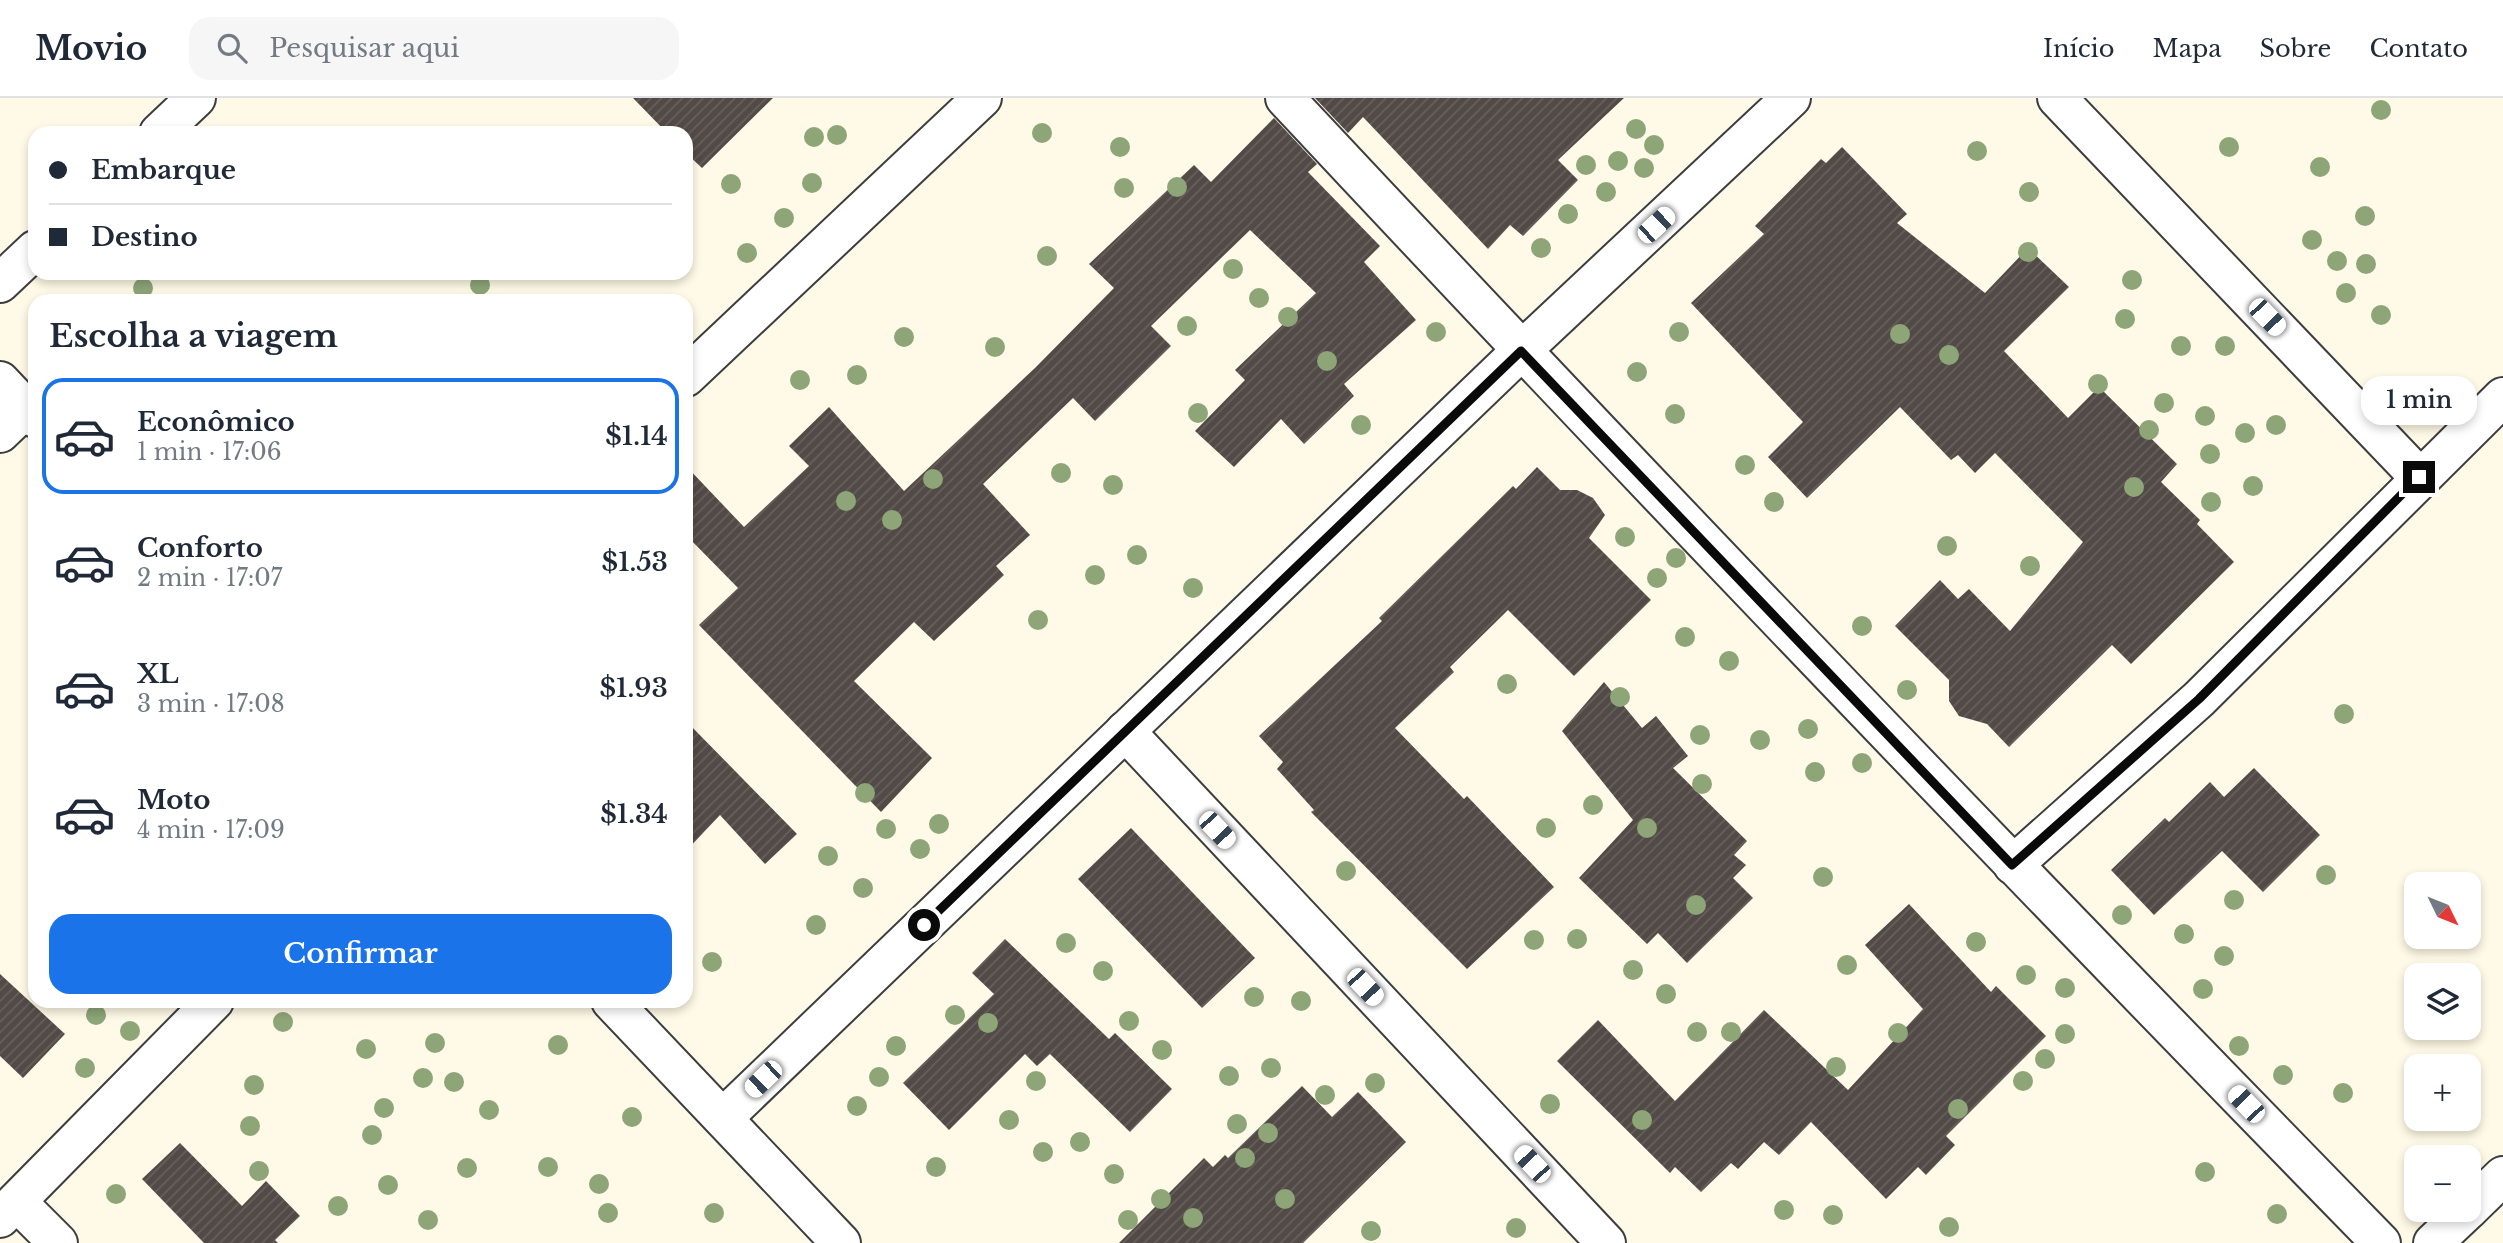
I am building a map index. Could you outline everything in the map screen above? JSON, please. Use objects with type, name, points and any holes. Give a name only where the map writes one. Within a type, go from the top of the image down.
[{"type":"street","points":[[166,126],[196,98]]},
{"type":"street","points":[[693,370],[982,98]]},
{"type":"street","points":[[1285,98],[1521,351],[2012,865],[2382,1243]]},
{"type":"street","points":[[723,1118],[1521,351],[1791,98]]},
{"type":"street","points":[[2057,98],[2419,477]]},
{"type":"street","points":[[0,283],[28,257]]},
{"type":"street","points":[[0,381],[20,420]]},
{"type":"street","points":[[2012,865],[2199,699],[2419,477],[2503,397]]},
{"type":"street","points":[[1125,732],[1606,1243]]},
{"type":"street","points":[[58,1243],[9,1210],[207,1008]]},
{"type":"street","points":[[618,1008],[841,1243]]},
{"type":"street","points":[[2481,1197],[2503,1176]]},
{"type":"street","points":[[2433,1243],[2455,1222]]},
{"type":"building","points":[[633,98],[773,98],[702,168],[693,160],[693,126],[660,126]]},
{"type":"building","points":[[1315,98],[1624,98],[1558,160],[1578,180],[1523,236],[1510,225],[1488,249],[1363,117],[1348,133]]},
{"type":"building","points":[[1274,118],[1317,164],[1308,172],[1380,246],[1364,262],[1416,320],[1344,384],[1354,396],[1304,444],[1281,419],[1234,467],[1195,431],[1245,380],[1235,370],[1316,293],[1250,230],[1151,326],[1171,346],[1095,421],[1073,398],[983,484],[1030,535],[996,566],[1004,575],[934,641],[914,622],[854,681],[932,758],[881,812],[699,625],[738,588],[693,542],[693,473],[744,527],[809,466],[789,446],[829,407],[904,491],[1035,368],[1114,288],[1089,264],[1194,165],[1211,182]]},
{"type":"building","points":[[1842,147],[1907,214],[1897,223],[1985,293],[2028,248],[2069,287],[2004,351],[2068,418],[2099,387],[2177,464],[2161,482],[2200,520],[2197,524],[2234,562],[2131,664],[2112,645],[2009,747],[1987,724],[1959,716],[1949,701],[1949,680],[1895,626],[1940,580],[1958,599],[1969,589],[2010,631],[2083,542],[1995,453],[1975,473],[1958,455],[1951,460],[1900,407],[1807,498],[1768,457],[1803,422],[1691,303],[1764,234],[1755,226],[1821,159],[1826,163]]},
{"type":"building","points":[[1537,467],[1560,490],[1577,490],[1593,498],[1605,515],[1589,538],[1651,600],[1574,676],[1508,610],[1450,667],[1454,672],[1395,728],[1464,799],[1467,796],[1554,887],[1467,969],[1311,812],[1314,810],[1277,769],[1283,762],[1259,736],[1382,621],[1379,618],[1513,486],[1516,489]]},
{"type":"building","points":[[1604,682],[1642,728],[1656,716],[1688,756],[1673,768],[1747,841],[1734,855],[1746,865],[1733,878],[1753,898],[1687,963],[1658,933],[1647,944],[1579,878],[1633,820],[1562,731]]},
{"type":"building","points":[[693,728],[797,834],[765,864],[720,815],[693,844]]},
{"type":"building","points":[[2254,768],[2320,835],[2263,892],[2222,851],[2154,915],[2111,870],[2165,818],[2169,822],[2210,782],[2224,797]]},
{"type":"building","points":[[1131,828],[1255,958],[1202,1008],[1078,879]]},
{"type":"building","points":[[1909,904],[1991,992],[1996,986],[2046,1036],[1946,1136],[1955,1145],[1926,1175],[1918,1167],[1886,1199],[1811,1122],[1779,1155],[1764,1142],[1738,1169],[1731,1163],[1701,1192],[1675,1167],[1670,1173],[1557,1061],[1598,1020],[1675,1101],[1764,1010],[1848,1090],[1923,1009],[1865,945]]},
{"type":"building","points":[[1005,939],[1109,1039],[1115,1033],[1172,1089],[1130,1132],[1050,1054],[1037,1066],[1025,1054],[949,1130],[903,1083],[994,994],[972,973]]},
{"type":"building","points":[[0,974],[28,1000],[28,1008],[37,1008],[65,1034],[23,1078],[0,1056]]},
{"type":"building","points":[[1302,1086],[1332,1117],[1358,1092],[1406,1142],[1303,1243],[1119,1243],[1204,1158],[1213,1167],[1225,1155],[1228,1158]]},
{"type":"building","points":[[180,1143],[242,1206],[266,1181],[300,1216],[275,1240],[278,1243],[204,1243],[142,1179]]},
{"type":"route","points":[[924,925],[1521,351],[2012,865],[2199,699],[2419,477]]}]
